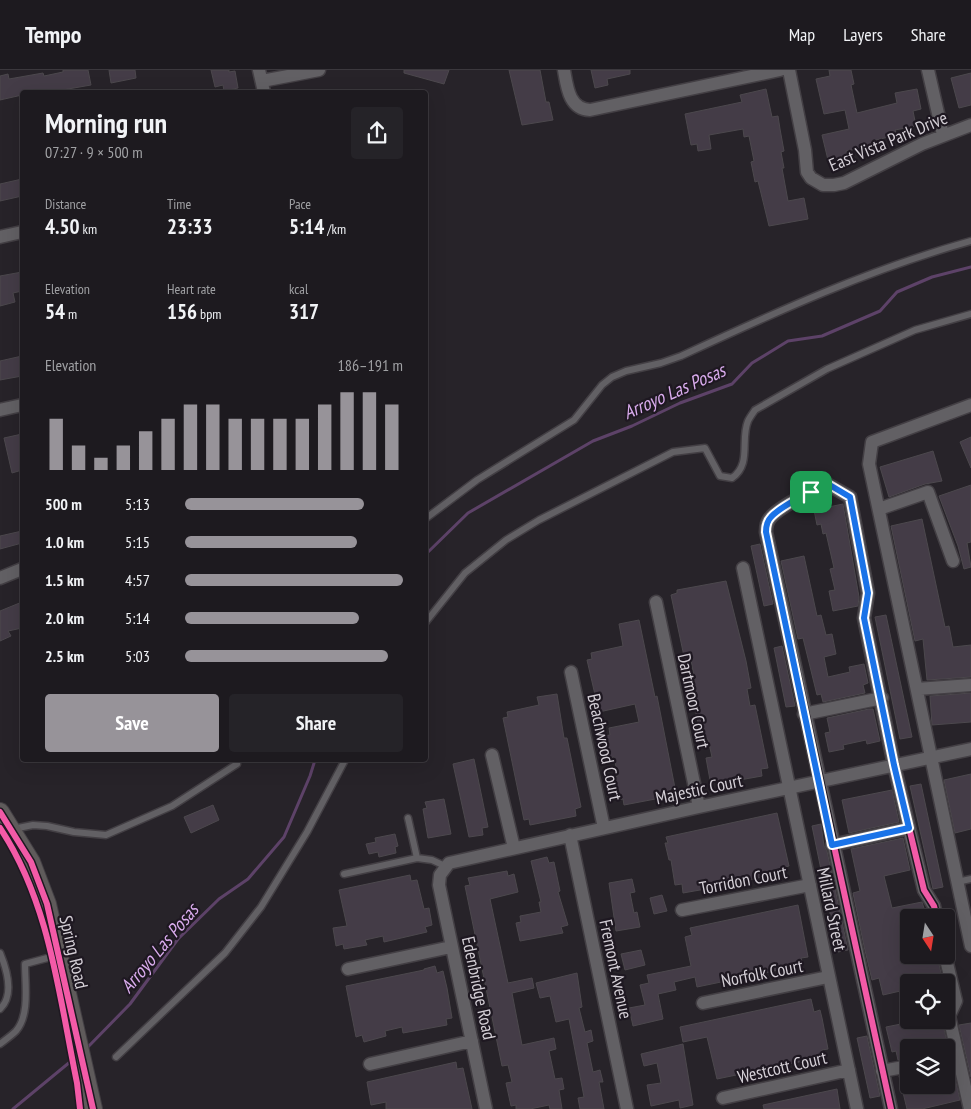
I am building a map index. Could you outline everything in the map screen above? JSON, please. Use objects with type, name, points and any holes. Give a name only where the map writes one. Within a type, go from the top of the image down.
[{"type":"main road","name":"Spring Road","points":[[0,812],[14,852],[32,890],[65,1003]]},
{"type":"main road","name":"Spring Road","points":[[6,829],[30,862],[47,904],[80,1078],[80,1109]]},
{"type":"main road","name":"Spring Road","points":[[80,1078],[93,1109]]},
{"type":"street","points":[[262,81],[319,70]]},
{"type":"street","points":[[564,70],[570,98],[576,105],[590,110],[780,70]]},
{"type":"street","name":"East Vista Park Drive","points":[[789,70],[805,150],[807,172],[819,184],[829,186],[844,183],[943,135],[971,125]]},
{"type":"street","points":[[928,70],[943,135]]},
{"type":"street","points":[[0,237],[20,232]]},
{"type":"street","points":[[0,410],[20,405]]},
{"type":"street","points":[[971,405],[872,442],[869,464],[971,946]]},
{"type":"street","points":[[891,1109],[767,546],[766,526],[772,516],[828,484],[850,497],[868,593],[864,618],[882,698],[894,765],[924,890],[935,909]]},
{"type":"street","points":[[879,508],[928,492],[953,561]]},
{"type":"street","name":"Millard Street","points":[[744,568],[857,1109]]},
{"type":"street","points":[[0,578],[20,571]]},
{"type":"street","name":"Dartmoor Court","points":[[656,602],[699,807]]},
{"type":"street","name":"Beachwood Court","points":[[571,672],[604,828]]},
{"type":"street","points":[[917,689],[971,685]]},
{"type":"street","points":[[804,714],[882,698]]},
{"type":"street","name":"Majestic Court","points":[[443,871],[464,858],[789,787],[971,750]]},
{"type":"street","points":[[492,755],[514,848]]},
{"type":"street","points":[[832,845],[909,828]]},
{"type":"street","name":"Fremont Avenue","points":[[570,835],[627,1109]]},
{"type":"street","name":"Edenbridge Road","points":[[443,871],[439,886],[486,1109]]},
{"type":"street","name":"Torridon Court","points":[[682,910],[810,885]]},
{"type":"street","points":[[348,969],[451,947]]},
{"type":"street","points":[[947,964],[956,1001],[949,1016],[951,1039]]},
{"type":"street","name":"Norfolk Court","points":[[703,1002],[828,977]]},
{"type":"street","points":[[370,1064],[472,1041]]},
{"type":"street","points":[[955,1066],[970,1109]]},
{"type":"street","points":[[882,1071],[900,1068]]},
{"type":"street","name":"Westcott Court","points":[[723,1098],[849,1070]]},
{"type":"lane","points":[[428,517],[478,480],[574,420],[602,386],[612,377],[626,370],[661,363],[681,356],[831,288],[884,268],[971,241]]},
{"type":"lane","points":[[428,619],[465,573],[506,540],[539,520],[673,452],[705,448],[720,476],[732,478],[743,465],[748,421],[755,410],[845,362],[915,330],[971,314]]},
{"type":"lane","points":[[116,1057],[225,953],[262,907],[307,832],[344,762]]},
{"type":"lane","points":[[6,829],[33,825],[106,835],[172,806],[237,764]]},
{"type":"lane","points":[[408,818],[416,858]]},
{"type":"lane","points":[[344,874],[416,858],[432,860],[443,871]]},
{"type":"lane","points":[[957,882],[971,879]]},
{"type":"lane","points":[[0,953],[5,964],[9,990],[4,1006],[0,1010]]},
{"type":"lane","points":[[0,1044],[16,1030],[23,1019],[26,996],[25,964],[51,957]]},
{"type":"building","points":[[63,70],[88,70],[91,85],[62,90],[20,90],[20,95],[0,100],[0,76],[8,74],[9,79],[43,73],[44,76],[63,72]]},
{"type":"building","points":[[109,70],[135,70],[136,78],[111,83]]},
{"type":"building","points":[[211,70],[235,71],[238,88],[224,90],[223,85],[215,87]]},
{"type":"building","points":[[404,70],[449,70],[444,84],[404,73]]},
{"type":"building","points":[[509,70],[540,70],[546,102],[549,102],[553,120],[522,125]]},
{"type":"building","points":[[591,70],[630,70],[630,74],[607,79],[608,85],[595,88]]},
{"type":"building","points":[[829,70],[851,70],[854,84],[851,85],[857,113],[897,103],[895,93],[917,89],[921,109],[913,111],[916,126],[895,130],[897,135],[872,141],[872,146],[846,151],[847,156],[828,160],[822,135],[849,129],[845,110],[824,114],[816,79],[830,76]]},
{"type":"building","points":[[971,73],[971,105],[959,108],[951,78]]},
{"type":"building","points":[[766,89],[772,117],[778,116],[784,151],[781,152],[784,168],[782,168],[788,201],[804,198],[808,219],[769,226],[758,181],[755,182],[751,162],[754,161],[749,136],[744,137],[743,129],[709,135],[711,149],[698,151],[697,144],[691,145],[685,114],[742,102],[740,95]]},
{"type":"building","points":[[20,179],[20,196],[0,201],[0,184]]},
{"type":"building","points":[[20,272],[20,291],[13,293],[15,302],[0,306],[0,276]]},
{"type":"building","points":[[20,356],[20,376],[0,380],[0,361]]},
{"type":"building","points":[[20,434],[20,471],[12,473],[4,438]]},
{"type":"building","points":[[971,437],[971,468],[960,442]]},
{"type":"building","points":[[933,451],[942,481],[925,484],[889,497],[880,467]]},
{"type":"building","points":[[971,485],[971,542],[967,543],[971,567],[964,569],[958,546],[939,496]]},
{"type":"building","points":[[843,504],[859,597],[858,606],[833,611],[829,591],[835,590],[830,569],[834,568],[826,533],[823,534],[821,524],[817,525],[814,510]]},
{"type":"building","points":[[922,519],[945,627],[949,626],[953,647],[971,645],[971,677],[927,680],[923,639],[915,641],[891,526]]},
{"type":"building","points":[[20,531],[20,544],[0,549],[0,536]]},
{"type":"building","points":[[760,544],[773,604],[764,606],[751,546]]},
{"type":"building","points":[[804,556],[817,616],[821,615],[826,635],[832,634],[836,654],[824,657],[828,677],[850,672],[849,667],[864,664],[868,683],[863,685],[865,693],[823,702],[821,694],[817,695],[803,638],[798,639],[781,561]]},
{"type":"building","points":[[726,581],[746,661],[751,688],[747,689],[750,706],[755,705],[768,768],[761,769],[762,776],[717,784],[716,779],[710,780],[706,758],[712,757],[708,739],[702,740],[688,678],[694,676],[691,660],[685,661],[671,595],[677,593],[677,590]]},
{"type":"building","points":[[20,603],[20,628],[8,631],[11,636],[0,641],[0,611]]},
{"type":"building","points":[[886,615],[912,737],[900,739],[875,617]]},
{"type":"building","points":[[639,620],[655,697],[657,696],[675,788],[670,789],[671,796],[624,805],[623,799],[617,800],[613,777],[618,776],[614,757],[608,758],[604,736],[610,735],[609,728],[639,722],[635,704],[599,712],[587,660],[592,659],[591,653],[623,646],[619,624]]},
{"type":"building","points":[[782,646],[795,706],[786,707],[774,648]]},
{"type":"building","points":[[971,693],[971,722],[932,725],[930,696]]},
{"type":"building","points":[[557,694],[564,738],[567,738],[581,807],[575,809],[576,816],[530,825],[529,819],[524,820],[503,718],[508,717],[507,712],[539,705],[537,697]]},
{"type":"building","points":[[873,709],[880,741],[867,744],[866,740],[843,745],[844,749],[829,752],[825,733],[830,732],[827,718]]},
{"type":"building","points":[[474,759],[488,827],[482,828],[483,835],[469,837],[453,764]]},
{"type":"building","points":[[971,774],[971,829],[955,833],[944,780]]},
{"type":"building","points":[[921,784],[943,887],[933,889],[910,786]]},
{"type":"building","points":[[892,790],[899,822],[849,833],[842,800]]},
{"type":"building","points":[[444,799],[451,834],[428,838],[423,809],[427,808],[425,802]]},
{"type":"building","points":[[213,805],[219,820],[191,833],[184,817]]},
{"type":"building","points":[[777,813],[789,866],[782,868],[782,872],[734,884],[683,893],[682,884],[675,885],[671,860],[669,860],[665,843],[668,843],[666,837]]},
{"type":"building","points":[[821,824],[824,846],[827,851],[848,950],[838,952],[812,826]]},
{"type":"building","points":[[395,834],[398,846],[395,847],[396,853],[379,857],[378,852],[369,854],[366,844],[376,842],[375,838]]},
{"type":"building","points":[[903,838],[910,870],[884,876],[892,908],[922,902],[924,909],[900,909],[900,964],[939,964],[941,974],[900,974],[900,991],[883,995],[879,978],[872,980],[853,893],[860,891],[851,849]]},
{"type":"building","points":[[547,857],[549,863],[554,862],[560,891],[558,892],[568,925],[561,927],[563,933],[520,941],[516,923],[521,922],[520,916],[541,912],[539,902],[541,902],[531,861]]},
{"type":"building","points":[[507,871],[508,876],[514,874],[518,892],[490,899],[508,983],[532,978],[534,988],[512,993],[522,1045],[554,1038],[556,1049],[549,1051],[555,1079],[562,1078],[564,1089],[559,1090],[562,1109],[550,1109],[549,1105],[530,1109],[516,1109],[516,1105],[511,1106],[506,1083],[512,1082],[508,1065],[502,1066],[465,886],[470,885],[468,878]]},
{"type":"building","points":[[410,875],[411,881],[417,880],[424,909],[429,908],[432,925],[425,927],[427,932],[384,942],[383,936],[365,940],[367,945],[344,949],[343,944],[336,946],[333,928],[347,926],[339,890]]},
{"type":"building","points":[[632,879],[635,892],[630,893],[634,913],[637,912],[640,927],[616,931],[609,883]]},
{"type":"building","points":[[662,895],[667,911],[654,914],[650,898]]},
{"type":"building","points":[[798,905],[808,957],[801,958],[803,965],[697,987],[695,977],[674,982],[676,990],[658,994],[663,1019],[633,1026],[629,1008],[645,1005],[640,985],[649,983],[647,975],[691,966],[685,937],[692,935],[690,928]]},
{"type":"building","points":[[641,950],[645,965],[625,970],[621,954]]},
{"type":"building","points":[[435,966],[437,973],[443,971],[447,988],[452,1018],[446,1019],[447,1025],[403,1033],[402,1027],[385,1031],[386,1036],[364,1042],[362,1035],[356,1037],[346,986]]},
{"type":"building","points":[[577,973],[582,1007],[579,1008],[585,1032],[591,1030],[593,1041],[587,1043],[593,1072],[600,1070],[603,1082],[599,1082],[604,1109],[580,1109],[578,1098],[584,1097],[569,1019],[556,1022],[550,996],[540,998],[536,983]]},
{"type":"building","points":[[811,999],[814,1012],[820,1010],[822,1018],[828,1049],[822,1050],[823,1057],[717,1079],[707,1037],[683,1042],[680,1027]]},
{"type":"building","points":[[971,1023],[971,1077],[959,1025]]},
{"type":"building","points":[[900,1024],[900,1029],[944,1029],[946,1039],[900,1039],[900,1060],[898,1060],[896,1051],[892,1052],[886,1027]]},
{"type":"building","points":[[867,1036],[880,1096],[870,1098],[857,1038]]},
{"type":"building","points":[[683,1044],[693,1105],[680,1108],[679,1100],[651,1106],[647,1085],[661,1083],[657,1063],[644,1066],[641,1054]]},
{"type":"building","points":[[456,1062],[457,1069],[463,1068],[472,1109],[386,1109],[386,1102],[371,1105],[367,1082]]},
{"type":"building","points":[[955,1078],[960,1100],[922,1109],[907,1109],[903,1094],[955,1094]]},
{"type":"building","points":[[837,1089],[840,1109],[764,1109],[763,1105]]},
{"type":"waterway","name":"Arroyo Las Posas","points":[[428,552],[468,513],[593,441],[632,426],[680,403],[732,384],[752,363],[788,341],[822,336],[880,311],[897,292],[932,277],[971,267]]},
{"type":"waterway","name":"Arroyo Las Posas","points":[[85,1050],[130,1004],[178,939],[219,899],[248,879],[284,837],[314,762]]},
{"type":"waterway","name":"Arroyo Las Posas","points":[[13,1109],[76,1057]]},
{"type":"cycle path","points":[[891,1109],[766,532],[768,522],[782,508],[827,484],[850,497],[868,593],[864,618],[894,765],[924,890],[935,909]]},
{"type":"cycle path","points":[[0,812],[31,862],[47,904],[93,1109]]},
{"type":"cycle path","points":[[0,828],[17,857],[31,887],[42,919],[58,984],[77,1083],[80,1109]]},
{"type":"route","points":[[828,484],[850,497],[868,593],[864,618],[909,828],[832,845],[767,546],[766,532],[766,526],[772,516],[811,492],[828,484]]}]
